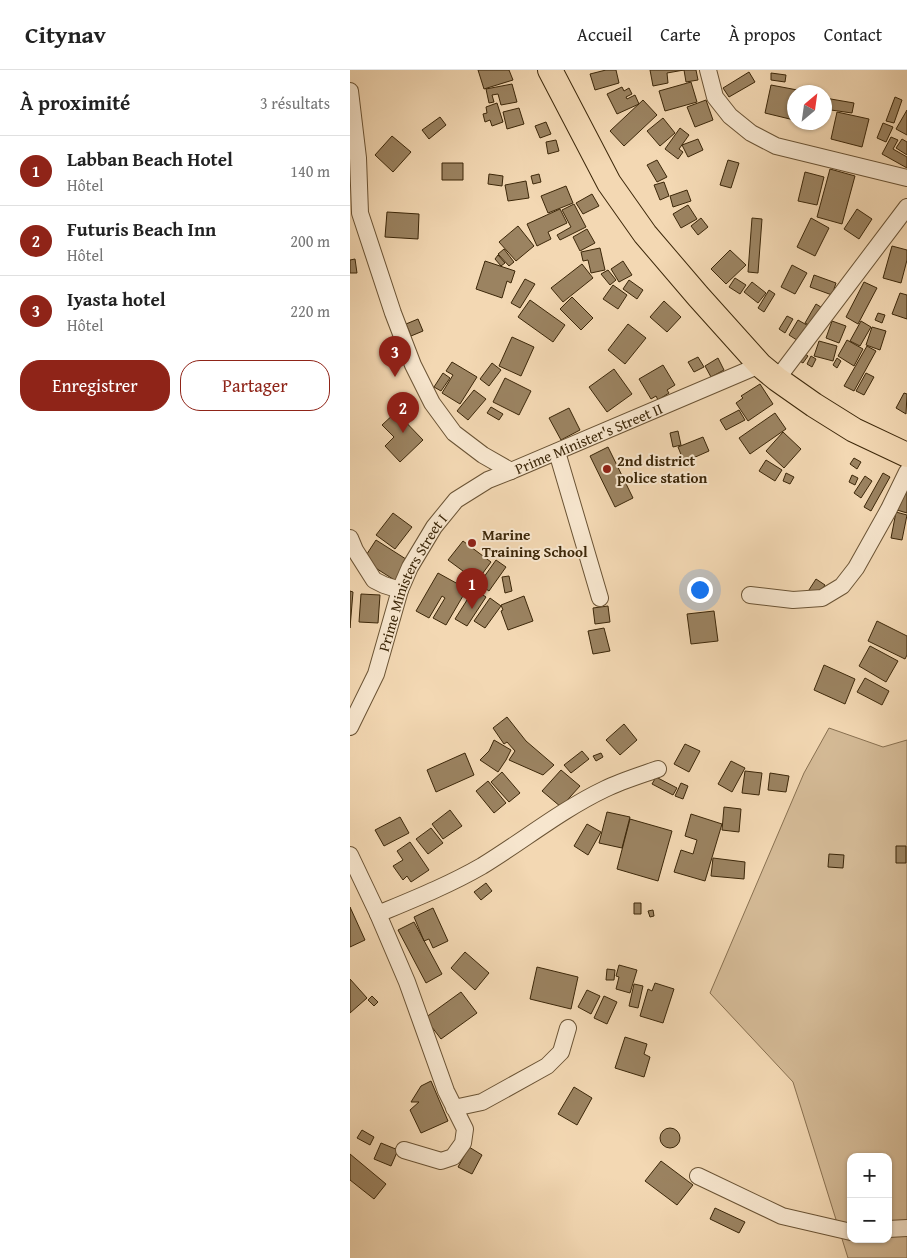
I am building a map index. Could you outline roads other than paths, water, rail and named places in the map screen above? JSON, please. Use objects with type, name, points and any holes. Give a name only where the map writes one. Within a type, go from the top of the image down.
[{"type":"highway","points":[[551,70],[609,183],[646,234],[698,296],[769,372],[814,405],[854,430],[907,455]]},
{"type":"street","points":[[708,70],[715,97],[730,116],[751,133],[776,146],[907,178]]},
{"type":"street","name":"Prime Minister's Street II","points":[[350,91],[358,158],[355,213],[413,365],[432,403],[454,433],[483,455],[511,471],[769,372]]},
{"type":"street","points":[[769,372],[907,207]]},
{"type":"street","points":[[557,452],[600,598]]},
{"type":"street","name":"Prime Ministers Street I","points":[[350,727],[376,674],[400,590],[410,568],[434,527],[456,500],[488,480],[511,471]]},
{"type":"street","points":[[750,595],[793,600],[822,598],[842,586],[856,568],[907,472]]},
{"type":"street","points":[[350,538],[355,550],[374,580],[384,586],[400,590]]},
{"type":"street","points":[[378,914],[442,887],[481,866],[559,814],[606,788],[658,769]]},
{"type":"street","points":[[352,865],[378,914],[407,982],[446,1090],[465,1129],[462,1143],[453,1158],[441,1161],[404,1150]]},
{"type":"street","points":[[454,1108],[482,1102],[547,1066],[561,1052],[568,1028]]},
{"type":"street","points":[[698,1176],[782,1216],[847,1231]]},
{"type":"street","points":[[892,1229],[907,1228]]},
{"type":"place","name":"Iyasta hotel","points":[[395,377]]},
{"type":"place","name":"Futuris Beach Inn","points":[[403,433]]},
{"type":"place","name":"2nd district police station","points":[[607,469]]},
{"type":"place","name":"Marine Training School","points":[[472,543]]},
{"type":"place","name":"Labban Beach Hotel","points":[[472,609]]}]
